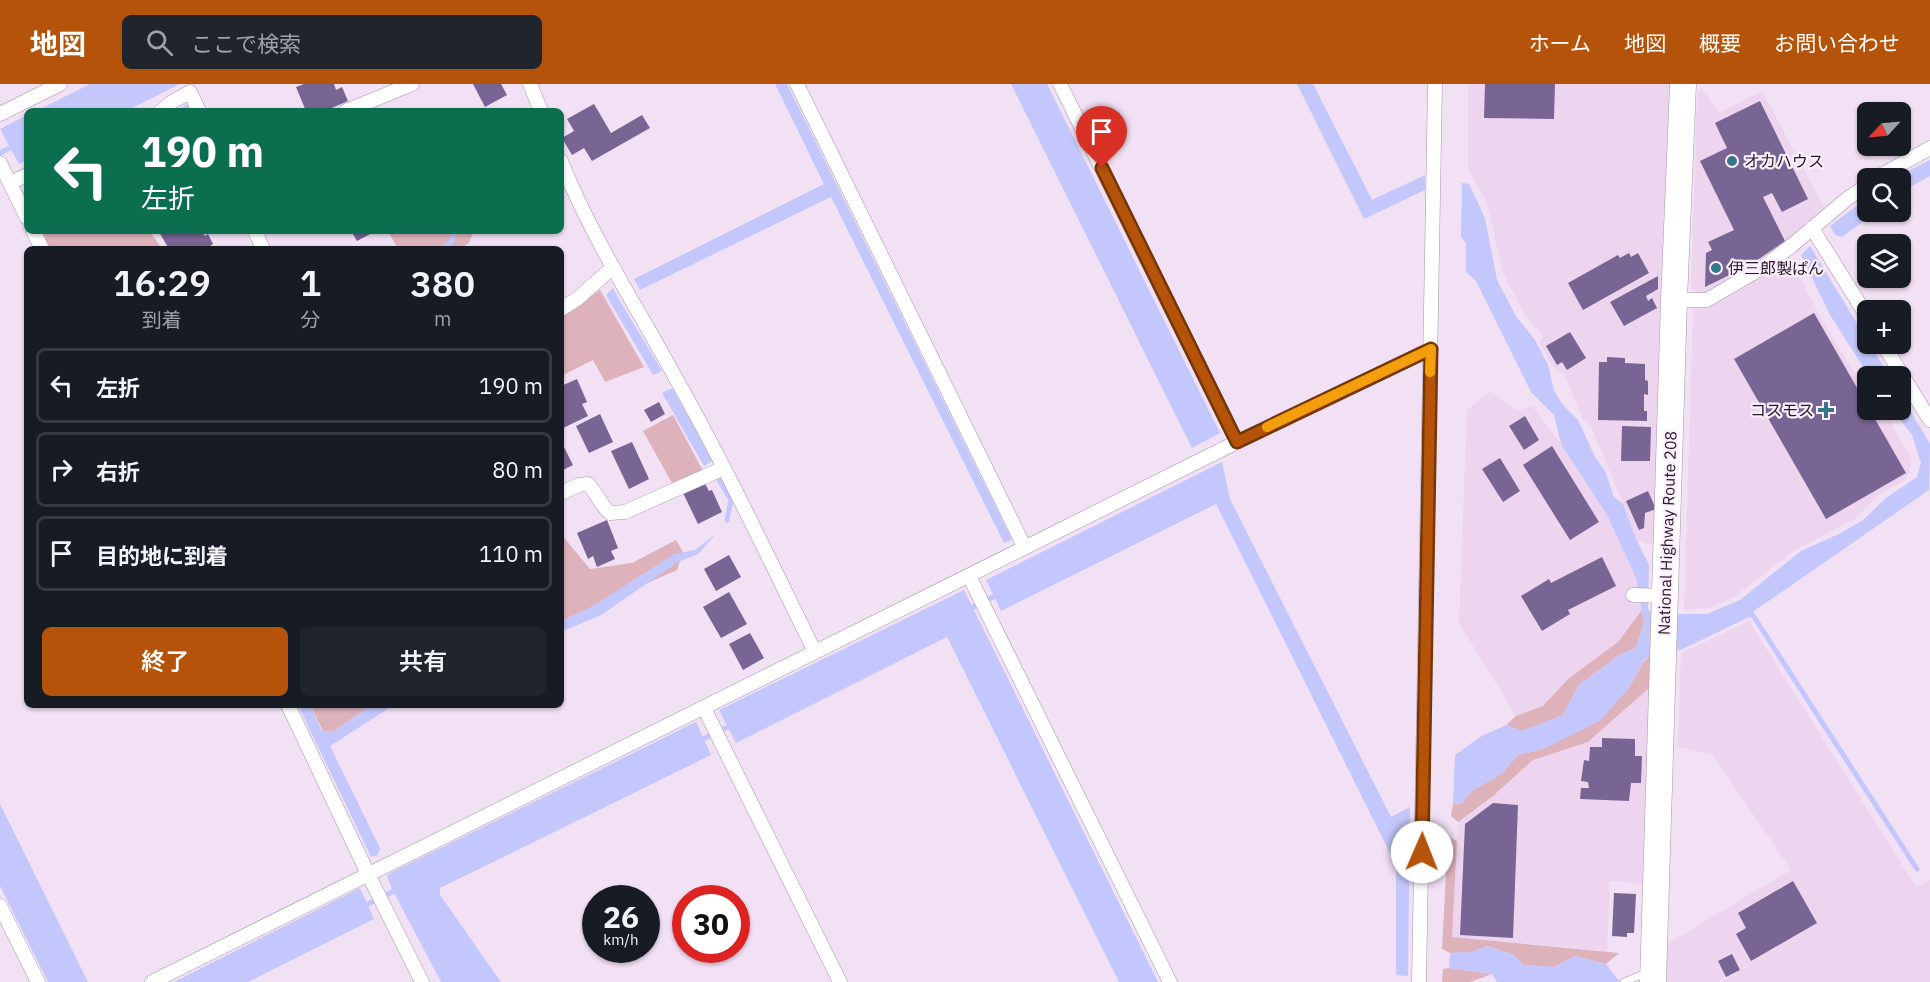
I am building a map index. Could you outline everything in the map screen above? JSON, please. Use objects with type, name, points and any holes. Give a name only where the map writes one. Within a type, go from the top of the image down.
[{"type":"highway","name":"National Highway Route 208","points":[[1653,976],[1659,596],[1683,84]]},
{"type":"street","points":[[0,114],[60,84]]},
{"type":"street","points":[[353,108],[412,84]]},
{"type":"street","points":[[530,84],[540,108]]},
{"type":"street","points":[[797,84],[1025,548]]},
{"type":"street","points":[[1060,84],[1237,442]]},
{"type":"street","points":[[1419,982],[1435,84]]},
{"type":"street","points":[[165,108],[190,92],[198,108]]},
{"type":"street","points":[[1894,168],[1930,148]]},
{"type":"street","points":[[0,163],[24,212]]},
{"type":"street","points":[[564,168],[612,268],[674,375],[724,468],[815,652]]},
{"type":"street","points":[[10,183],[24,176]]},
{"type":"street","points":[[1674,300],[1707,300],[1760,270],[1857,192]]},
{"type":"street","points":[[1812,228],[1857,300]]},
{"type":"street","points":[[564,307],[612,268]]},
{"type":"street","points":[[152,982],[1237,442],[1431,349]]},
{"type":"street","points":[[1889,354],[1930,420]]},
{"type":"street","points":[[564,492],[588,484],[603,507],[610,513],[625,512],[724,468]]},
{"type":"street","points":[[969,576],[1170,982]]},
{"type":"street","points":[[1633,595],[1659,596]]},
{"type":"street","points":[[289,708],[422,982]]},
{"type":"street","points":[[704,708],[840,982]]},
{"type":"street","points":[[0,906],[38,982]]},
{"type":"lane","points":[[1625,981],[1653,976]]},
{"type":"shaded area","points":[[1468,84],[1672,84],[1657,547],[1636,539],[1591,426],[1582,418],[1565,376],[1552,366],[1539,341],[1544,337],[1525,315],[1503,273],[1487,203],[1468,168]]},
{"type":"shaded area","points":[[1701,88],[1719,113],[1762,91],[1825,209],[1772,255],[1707,293],[1691,290],[1697,96]]},
{"type":"shaded area","points":[[43,234],[152,234],[160,246],[49,246]]},
{"type":"shaded area","points":[[390,234],[472,235],[469,243],[464,246],[396,246]]},
{"type":"shaded area","points":[[1789,256],[1822,320],[1857,377],[1857,420],[1890,420],[1912,460],[1910,473],[1901,483],[1881,493],[1855,519],[1793,551],[1734,597],[1709,608],[1684,610],[1693,309],[1707,306],[1775,269]]},
{"type":"shaded area","points":[[600,290],[644,367],[605,382],[593,360],[564,374],[564,315]]},
{"type":"shaded area","points":[[1491,391],[1516,411],[1532,406],[1561,444],[1607,515],[1636,578],[1642,610],[1618,642],[1568,679],[1543,706],[1516,716],[1459,623],[1467,410]]},
{"type":"shaded area","points":[[673,415],[703,471],[673,485],[643,431]]},
{"type":"shaded area","points":[[564,538],[590,569],[632,563],[676,540],[683,552],[677,570],[564,620]]},
{"type":"shaded area","points":[[1642,610],[1644,623],[1636,648],[1619,655],[1579,685],[1563,715],[1522,731],[1506,725],[1516,716],[1543,706],[1568,679],[1618,642]]},
{"type":"shaded area","points":[[1749,621],[1916,887],[1930,880],[1930,982],[1721,982],[1776,949],[1717,982],[1666,982],[1667,944],[1791,870],[1713,755],[1678,747],[1681,653]]},
{"type":"shaded area","points":[[1650,657],[1649,688],[1588,742],[1533,760],[1493,796],[1458,822],[1451,816],[1453,804],[1462,803],[1473,790],[1501,774],[1518,755],[1545,748],[1629,688],[1644,661]]},
{"type":"shaded area","points":[[1649,688],[1648,805],[1644,884],[1610,881],[1607,951],[1452,937],[1458,822],[1493,796],[1533,760],[1588,742]]},
{"type":"shaded area","points":[[312,708],[368,708],[334,731],[323,731]]},
{"type":"shaded area","points":[[1448,837],[1457,841],[1452,937],[1619,953],[1606,964],[1575,956],[1554,967],[1522,965],[1514,955],[1488,946],[1471,952],[1450,953],[1442,949]]},
{"type":"shaded area","points":[[1443,969],[1492,974],[1470,982],[1442,982]]},
{"type":"water","points":[[90,84],[180,84],[132,108],[42,108]]},
{"type":"water","points":[[775,84],[787,84],[1012,540],[1004,543],[831,197],[640,290],[634,279],[824,184]]},
{"type":"water","points":[[1011,84],[1047,84],[1220,433],[1192,448]]},
{"type":"water","points":[[1297,84],[1313,84],[1372,200],[1425,175],[1425,190],[1364,219]]},
{"type":"water","points":[[24,117],[24,162],[19,164],[0,129]]},
{"type":"water","points":[[1930,160],[1930,176],[1911,186],[1911,170]]},
{"type":"water","points":[[1462,183],[1469,184],[1485,218],[1497,280],[1516,316],[1535,340],[1548,365],[1554,391],[1563,405],[1578,420],[1595,457],[1605,471],[1614,497],[1623,504],[1649,565],[1648,609],[1655,614],[1707,614],[1740,600],[1801,551],[1863,520],[1886,498],[1917,477],[1921,463],[1912,435],[1901,420],[1911,420],[1911,412],[1930,444],[1929,490],[1754,611],[1754,617],[1749,617],[1683,649],[1644,660],[1629,688],[1600,721],[1545,748],[1518,755],[1501,774],[1473,790],[1462,803],[1453,804],[1455,755],[1480,737],[1506,725],[1522,731],[1563,715],[1579,685],[1619,655],[1636,648],[1644,623],[1636,578],[1607,515],[1561,444],[1554,415],[1531,392],[1476,281],[1466,272],[1466,243],[1461,237]]},
{"type":"water","points":[[1857,206],[1857,222],[1862,222],[1842,237],[1835,235],[1830,226]]},
{"type":"water","points":[[1810,246],[1857,324],[1857,354],[1876,354],[1883,366],[1863,366],[1830,315],[1801,255]]},
{"type":"water","points":[[613,288],[662,371],[653,375],[606,295]]},
{"type":"water","points":[[672,388],[713,460],[704,466],[662,393]]},
{"type":"water","points":[[1222,462],[1230,499],[1391,817],[1410,807],[1408,976],[1396,975],[1396,865],[1216,504],[1001,611],[986,580]]},
{"type":"water","points":[[716,534],[698,554],[678,562],[601,615],[564,631],[564,620],[593,606],[674,554],[695,550]]},
{"type":"water","points":[[964,590],[1158,982],[1119,982],[947,637],[736,743],[719,710]]},
{"type":"water","points":[[299,708],[311,708],[322,731],[334,731],[368,708],[389,708],[330,746],[380,848],[378,855],[371,857]]},
{"type":"water","points":[[696,722],[711,755],[440,888],[440,895],[501,982],[441,982],[387,876]]},
{"type":"water","points":[[0,804],[88,982],[48,982],[0,886]]},
{"type":"water","points":[[360,888],[374,919],[248,982],[174,982]]},
{"type":"water","points":[[1488,946],[1514,955],[1523,965],[1554,967],[1575,956],[1606,964],[1620,982],[1497,982],[1492,974],[1449,968],[1450,953],[1471,952]]},
{"type":"building","points":[[304,84],[334,84],[336,90],[342,87],[348,101],[332,108],[305,108],[296,87]]},
{"type":"building","points":[[473,84],[501,84],[507,95],[485,107]]},
{"type":"building","points":[[1485,84],[1555,84],[1554,119],[1484,118]]},
{"type":"building","points":[[1760,101],[1808,199],[1782,212],[1772,193],[1763,197],[1785,241],[1750,265],[1705,287],[1706,253],[1712,250],[1708,242],[1734,230],[1700,161],[1727,148],[1715,123]]},
{"type":"building","points":[[594,104],[611,133],[642,115],[650,128],[592,161],[584,148],[572,155],[564,141],[564,137],[574,131],[567,119]]},
{"type":"building","points":[[160,234],[204,234],[205,236],[208,234],[213,244],[210,246],[167,246]]},
{"type":"building","points":[[353,234],[370,234],[357,241]]},
{"type":"building","points":[[1629,253],[1631,257],[1638,253],[1649,273],[1583,310],[1568,283],[1618,255],[1620,258]]},
{"type":"building","points":[[1658,276],[1658,289],[1646,296],[1648,301],[1652,298],[1657,308],[1624,326],[1610,302]]},
{"type":"building","points":[[1814,313],[1857,388],[1857,420],[1876,420],[1906,473],[1826,519],[1734,359]]},
{"type":"building","points":[[1570,332],[1586,358],[1567,370],[1562,362],[1557,365],[1546,346]]},
{"type":"building","points":[[1607,357],[1625,358],[1625,363],[1645,364],[1648,395],[1644,394],[1644,411],[1647,411],[1647,421],[1598,420],[1599,362],[1607,362]]},
{"type":"building","points":[[577,379],[587,402],[582,404],[588,416],[564,428],[564,385]]},
{"type":"building","points":[[659,402],[665,414],[651,422],[644,410]]},
{"type":"building","points":[[600,414],[613,442],[589,453],[576,426]]},
{"type":"building","points":[[1525,416],[1539,440],[1524,450],[1509,426]]},
{"type":"building","points":[[1622,426],[1651,427],[1650,461],[1621,461]]},
{"type":"building","points":[[632,442],[649,479],[629,489],[611,451]]},
{"type":"building","points":[[1552,446],[1599,522],[1570,540],[1523,465]]},
{"type":"building","points":[[564,447],[573,465],[564,470]]},
{"type":"building","points":[[1500,458],[1520,491],[1503,502],[1482,469]]},
{"type":"building","points":[[704,482],[709,491],[712,490],[722,512],[698,524],[683,493]]},
{"type":"building","points":[[1648,491],[1656,509],[1645,513],[1644,528],[1639,530],[1626,501]]},
{"type":"building","points":[[607,520],[618,548],[611,551],[615,559],[597,567],[593,556],[588,559],[577,533]]},
{"type":"building","points":[[729,555],[741,577],[716,591],[704,569]]},
{"type":"building","points":[[1602,557],[1616,586],[1568,610],[1570,614],[1542,631],[1521,596],[1549,579],[1551,583]]},
{"type":"building","points":[[729,592],[747,624],[721,638],[703,607]]},
{"type":"building","points":[[750,633],[764,658],[743,670],[729,644]]},
{"type":"building","points":[[1602,738],[1635,739],[1635,756],[1642,756],[1641,783],[1631,783],[1629,801],[1580,799],[1581,788],[1589,788],[1588,782],[1581,781],[1584,760],[1589,761],[1590,747],[1602,747]]},
{"type":"building","points":[[1493,803],[1518,805],[1513,938],[1460,935],[1465,824]]},
{"type":"building","points":[[1793,881],[1817,923],[1751,961],[1736,934],[1746,928],[1738,913]]},
{"type":"building","points":[[1614,893],[1636,894],[1634,933],[1627,933],[1627,937],[1612,936]]},
{"type":"building","points":[[1732,954],[1740,970],[1726,977],[1718,961]]},
{"type":"waterway","points":[[0,153],[24,141]]},
{"type":"waterway","points":[[446,246],[453,240],[453,234]]},
{"type":"waterway","points":[[717,476],[731,500],[727,520]]},
{"type":"waterway","points":[[967,610],[999,594]]},
{"type":"waterway","points":[[1754,617],[1917,869]]},
{"type":"waterway","points":[[697,742],[732,725]]},
{"type":"waterway","points":[[364,906],[398,889]]},
{"type":"slow traffic","points":[[1267,427],[1431,349],[1430,372]]},
{"type":"place","name":"オカハウス","points":[[1732,161]]},
{"type":"place","name":"伊三郎製ぱん","points":[[1716,268]]},
{"type":"place","name":"コスモス","points":[[1826,410]]},
{"type":"route","points":[[1102,168],[1237,442],[1431,349],[1422,852]]}]
